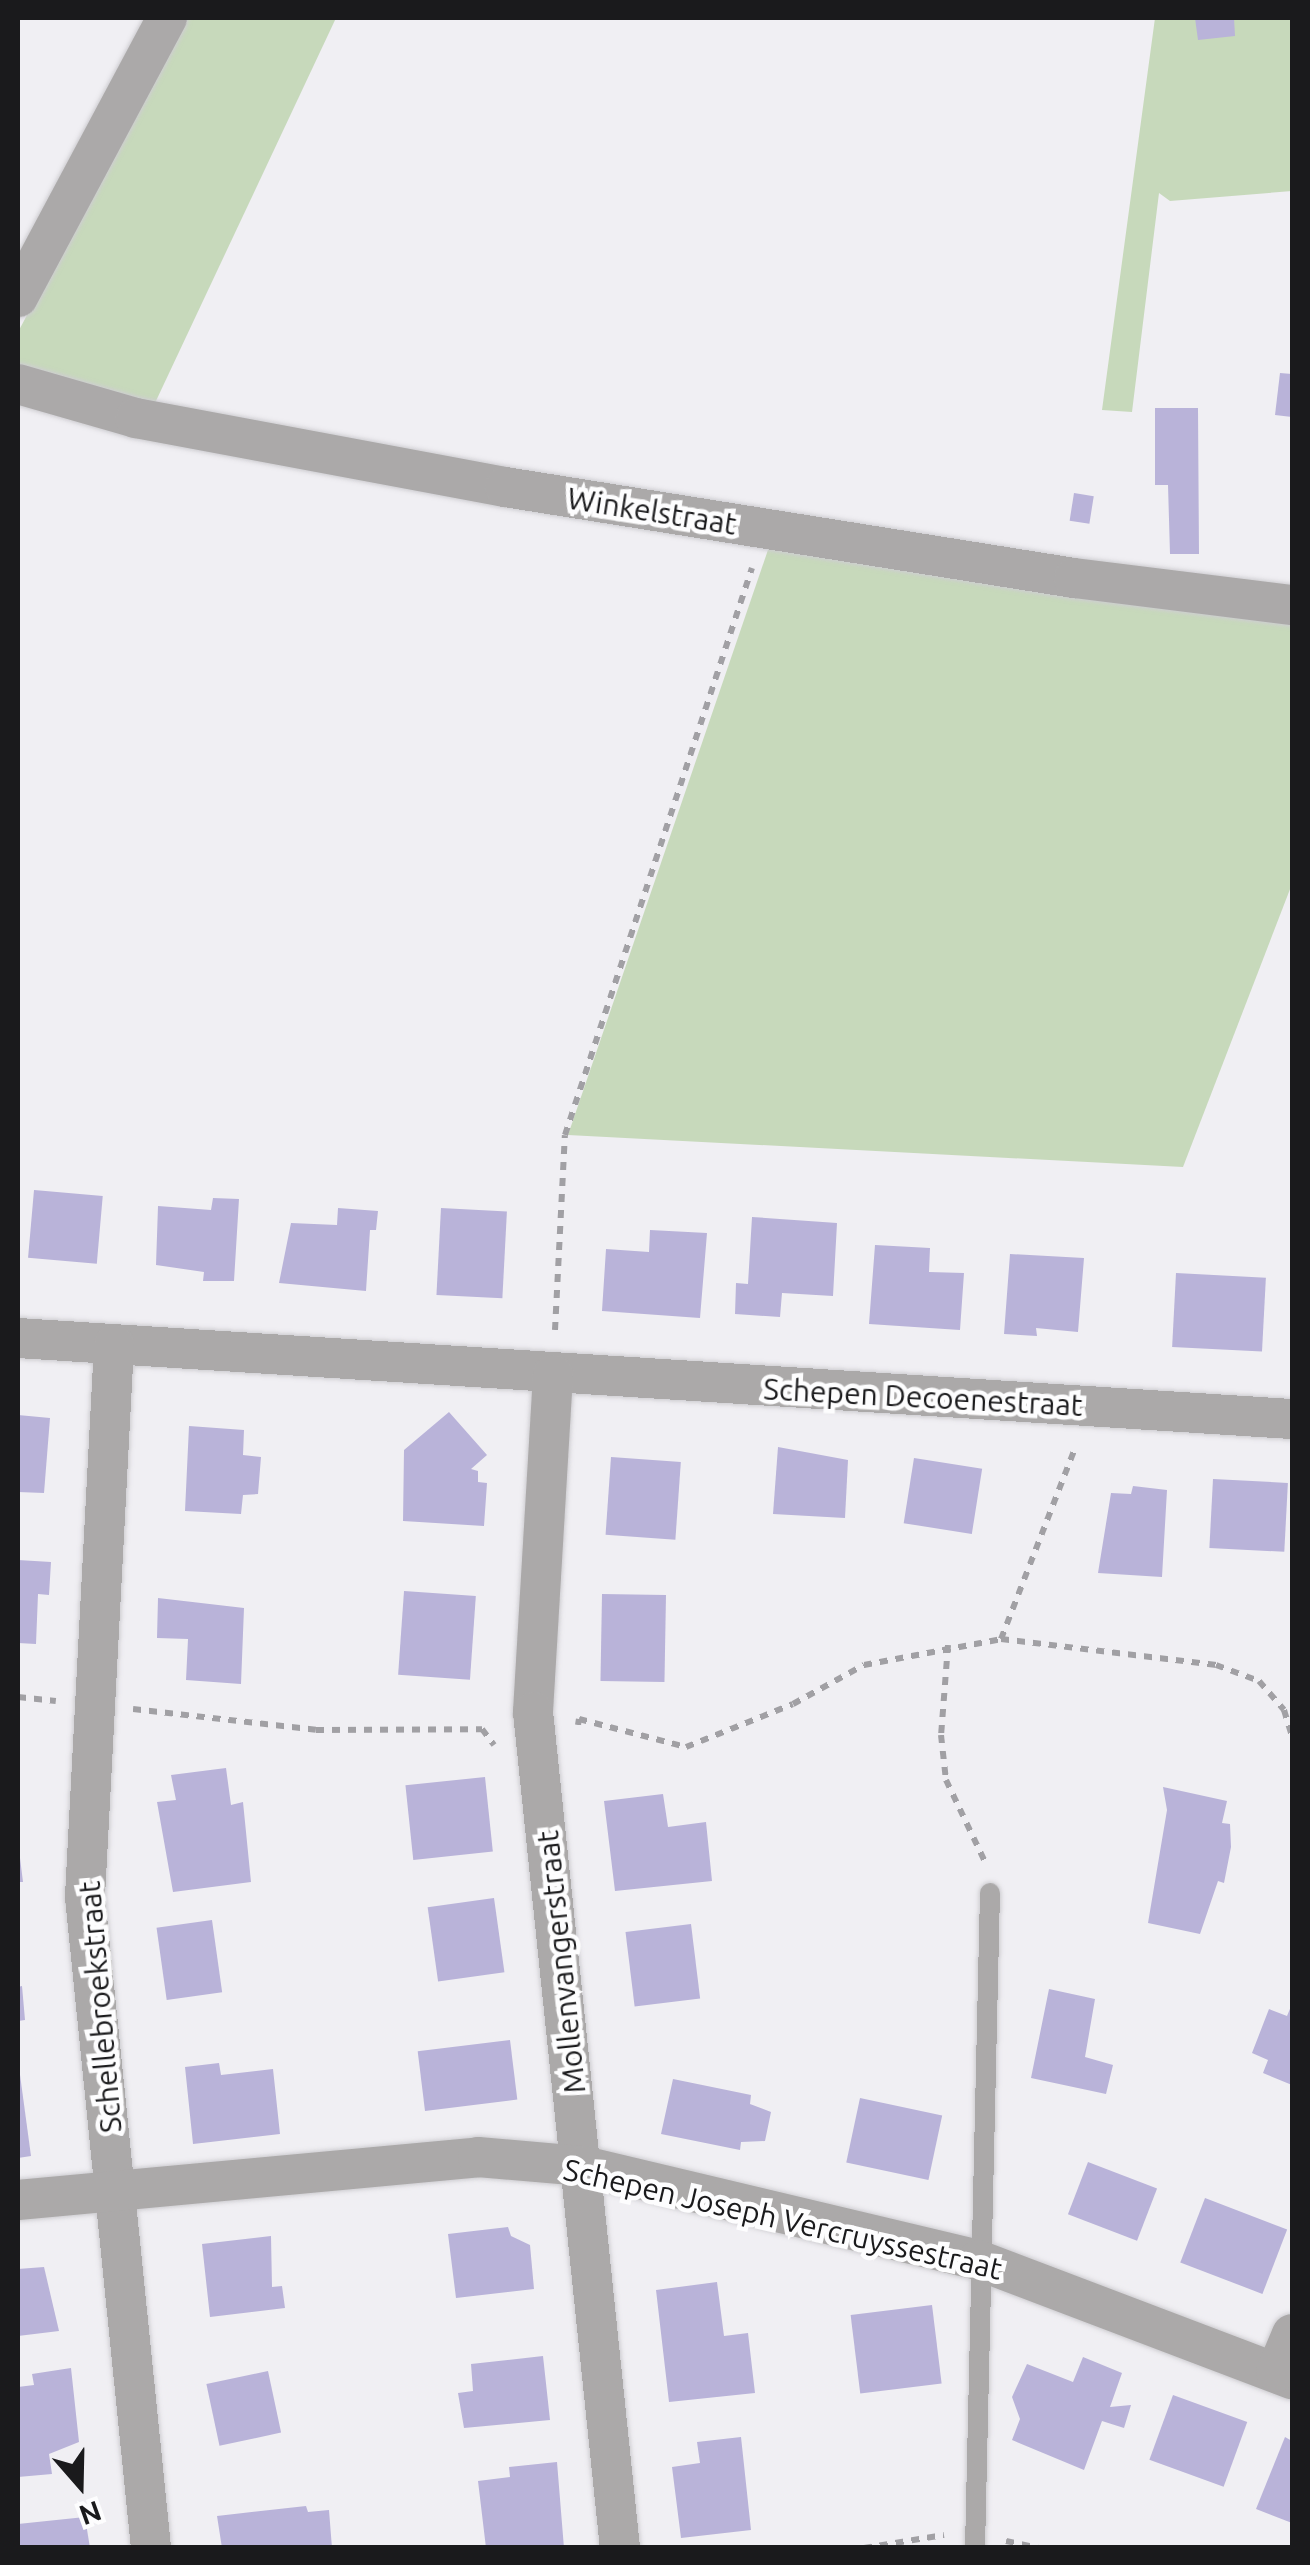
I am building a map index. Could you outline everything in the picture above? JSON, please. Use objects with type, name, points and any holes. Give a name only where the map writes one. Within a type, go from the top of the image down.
[{"type":"street","points":[[18,297],[167,18]]},
{"type":"street","name":"Winkelstraat","points":[[18,384],[136,418],[765,529],[1292,605]]},
{"type":"street","points":[[18,1338],[553,1375]]},
{"type":"street","name":"Schellebroekstraat","points":[[114,1345],[85,1897],[152,2548]]},
{"type":"street","name":"Schepen Decoenestraat","points":[[553,1375],[1292,1419]]},
{"type":"street","name":"Mollenvangerstraat","points":[[553,1375],[532,1712],[584,2166],[620,2548]]},
{"type":"street","name":"Schepen Joseph Vercruyssestraat","points":[[18,2200],[478,2157],[584,2166],[978,2260],[1284,2376]]},
{"type":"street","points":[[1284,2376],[1292,2334]]},
{"type":"lane","points":[[975,2548],[978,2260],[990,1893]]},
{"type":"path","points":[[553,1375],[565,1135],[765,529]]},
{"type":"path","points":[[1002,1638],[1091,1407]]},
{"type":"path","points":[[18,1697],[316,1730],[482,1729],[489,1745],[577,1739],[579,1720],[686,1747],[779,1711],[864,1665],[948,1645],[1002,1638],[1216,1665],[1260,1680],[1284,1710],[1292,1737]]},
{"type":"path","points":[[948,1645],[946,1780],[985,1854],[990,1893]]},
{"type":"green space","points":[[185,18],[336,18],[155,403],[18,371],[18,332]]},
{"type":"green space","points":[[1155,18],[1292,18],[1292,191],[1170,201],[1159,193],[1132,412],[1102,410]]},
{"type":"green space","points":[[770,544],[1292,619],[1292,884],[1183,1167],[568,1135]]},
{"type":"building","points":[[1195,18],[1234,18],[1235,36],[1198,40]]},
{"type":"building","points":[[1280,373],[1292,374],[1292,417],[1275,415]]},
{"type":"building","points":[[1155,408],[1198,408],[1199,554],[1170,554],[1168,485],[1155,485]]},
{"type":"building","points":[[1074,493],[1094,496],[1089,524],[1070,521]]},
{"type":"building","points":[[34,1190],[103,1196],[97,1264],[28,1258]]},
{"type":"building","points":[[213,1198],[239,1199],[234,1281],[203,1281],[204,1272],[156,1265],[158,1206],[211,1210]]},
{"type":"building","points":[[338,1208],[378,1211],[376,1230],[370,1230],[366,1291],[279,1283],[291,1223],[337,1225]]},
{"type":"building","points":[[441,1208],[507,1211],[502,1298],[436,1295]]},
{"type":"building","points":[[752,1217],[837,1223],[833,1296],[782,1293],[780,1317],[735,1314],[736,1283],[748,1284]]},
{"type":"building","points":[[650,1230],[707,1233],[700,1318],[602,1311],[606,1249],[649,1252]]},
{"type":"building","points":[[875,1245],[930,1248],[929,1272],[964,1273],[960,1330],[869,1324]]},
{"type":"building","points":[[1010,1254],[1084,1258],[1078,1332],[1036,1328],[1037,1336],[1004,1334]]},
{"type":"building","points":[[1176,1273],[1266,1278],[1262,1352],[1172,1347]]},
{"type":"building","points":[[449,1412],[487,1455],[471,1469],[478,1471],[478,1482],[487,1483],[484,1526],[403,1521],[404,1450]]},
{"type":"building","points":[[18,1415],[50,1418],[44,1493],[18,1492]]},
{"type":"building","points":[[189,1426],[244,1430],[243,1455],[261,1457],[258,1494],[243,1495],[241,1514],[185,1511]]},
{"type":"building","points":[[778,1447],[848,1460],[845,1518],[773,1514]]},
{"type":"building","points":[[611,1457],[681,1462],[675,1540],[606,1535]]},
{"type":"building","points":[[914,1458],[982,1469],[972,1534],[904,1523]]},
{"type":"building","points":[[1213,1479],[1288,1483],[1284,1552],[1209,1548]]},
{"type":"building","points":[[1133,1486],[1167,1490],[1162,1577],[1098,1573],[1111,1493],[1131,1494]]},
{"type":"building","points":[[18,1560],[51,1562],[49,1595],[38,1594],[36,1644],[18,1643]]},
{"type":"building","points":[[404,1591],[476,1596],[470,1680],[398,1675]]},
{"type":"building","points":[[602,1594],[666,1595],[664,1682],[600,1681]]},
{"type":"building","points":[[158,1598],[244,1608],[241,1684],[186,1680],[188,1639],[157,1638]]},
{"type":"building","points":[[226,1768],[231,1805],[243,1802],[251,1882],[173,1892],[157,1802],[176,1800],[171,1775]]},
{"type":"building","points":[[485,1777],[493,1852],[413,1860],[405,1785]]},
{"type":"building","points":[[1163,1787],[1227,1801],[1222,1823],[1230,1824],[1231,1847],[1224,1883],[1218,1881],[1200,1934],[1148,1923],[1167,1810]]},
{"type":"building","points":[[663,1794],[668,1827],[706,1822],[712,1881],[615,1891],[604,1801]]},
{"type":"building","points":[[20,1858],[23,1882],[18,1882]]},
{"type":"building","points":[[494,1898],[504,1972],[438,1982],[428,1907]]},
{"type":"building","points":[[212,1920],[222,1992],[167,2000],[157,1928]]},
{"type":"building","points":[[691,1924],[700,1998],[635,2006],[625,1932]]},
{"type":"building","points":[[22,1986],[25,2020],[18,2021],[18,1987]]},
{"type":"building","points":[[1049,1989],[1095,1999],[1085,2057],[1113,2065],[1106,2094],[1031,2078]]},
{"type":"building","points":[[1292,2004],[1292,2085],[1263,2073],[1268,2060],[1252,2053],[1269,2009],[1287,2016]]},
{"type":"building","points":[[510,2040],[517,2100],[425,2111],[418,2051]]},
{"type":"building","points":[[18,2060],[31,2156],[18,2158]]},
{"type":"building","points":[[219,2063],[221,2075],[273,2069],[280,2134],[193,2144],[185,2067]]},
{"type":"building","points":[[673,2079],[751,2095],[750,2104],[771,2112],[765,2141],[741,2142],[740,2150],[661,2134]]},
{"type":"building","points":[[860,2098],[942,2115],[928,2180],[846,2163]]},
{"type":"building","points":[[1088,2162],[1157,2189],[1137,2241],[1068,2214]]},
{"type":"building","points":[[1205,2198],[1287,2230],[1262,2294],[1180,2262]]},
{"type":"building","points":[[508,2227],[511,2236],[530,2245],[534,2289],[456,2298],[448,2234]]},
{"type":"building","points":[[271,2236],[272,2287],[282,2286],[285,2308],[210,2317],[202,2244]]},
{"type":"building","points":[[44,2267],[59,2331],[18,2336],[18,2269]]},
{"type":"building","points":[[717,2282],[724,2336],[748,2333],[755,2393],[669,2402],[656,2290]]},
{"type":"building","points":[[932,2305],[942,2383],[860,2393],[851,2315]]},
{"type":"building","points":[[543,2356],[550,2420],[464,2428],[458,2393],[473,2391],[471,2364]]},
{"type":"building","points":[[1083,2357],[1122,2373],[1110,2407],[1131,2405],[1124,2428],[1102,2421],[1084,2470],[1012,2440],[1020,2419],[1012,2397],[1027,2364],[1073,2382]]},
{"type":"building","points":[[71,2368],[79,2442],[49,2454],[52,2474],[18,2477],[18,2387],[34,2385],[32,2374]]},
{"type":"building","points":[[268,2371],[281,2433],[219,2446],[206,2384]]},
{"type":"building","points":[[1173,2395],[1247,2422],[1224,2487],[1149,2460]]},
{"type":"building","points":[[741,2437],[751,2530],[681,2538],[672,2467],[700,2463],[697,2442]]},
{"type":"building","points":[[1285,2437],[1292,2441],[1292,2523],[1256,2509]]},
{"type":"building","points":[[557,2462],[564,2548],[486,2548],[478,2481],[510,2477],[509,2467]]},
{"type":"building","points":[[306,2506],[308,2512],[329,2510],[332,2548],[222,2548],[217,2516]]},
{"type":"building","points":[[85,2517],[90,2548],[18,2548],[18,2524]]}]
